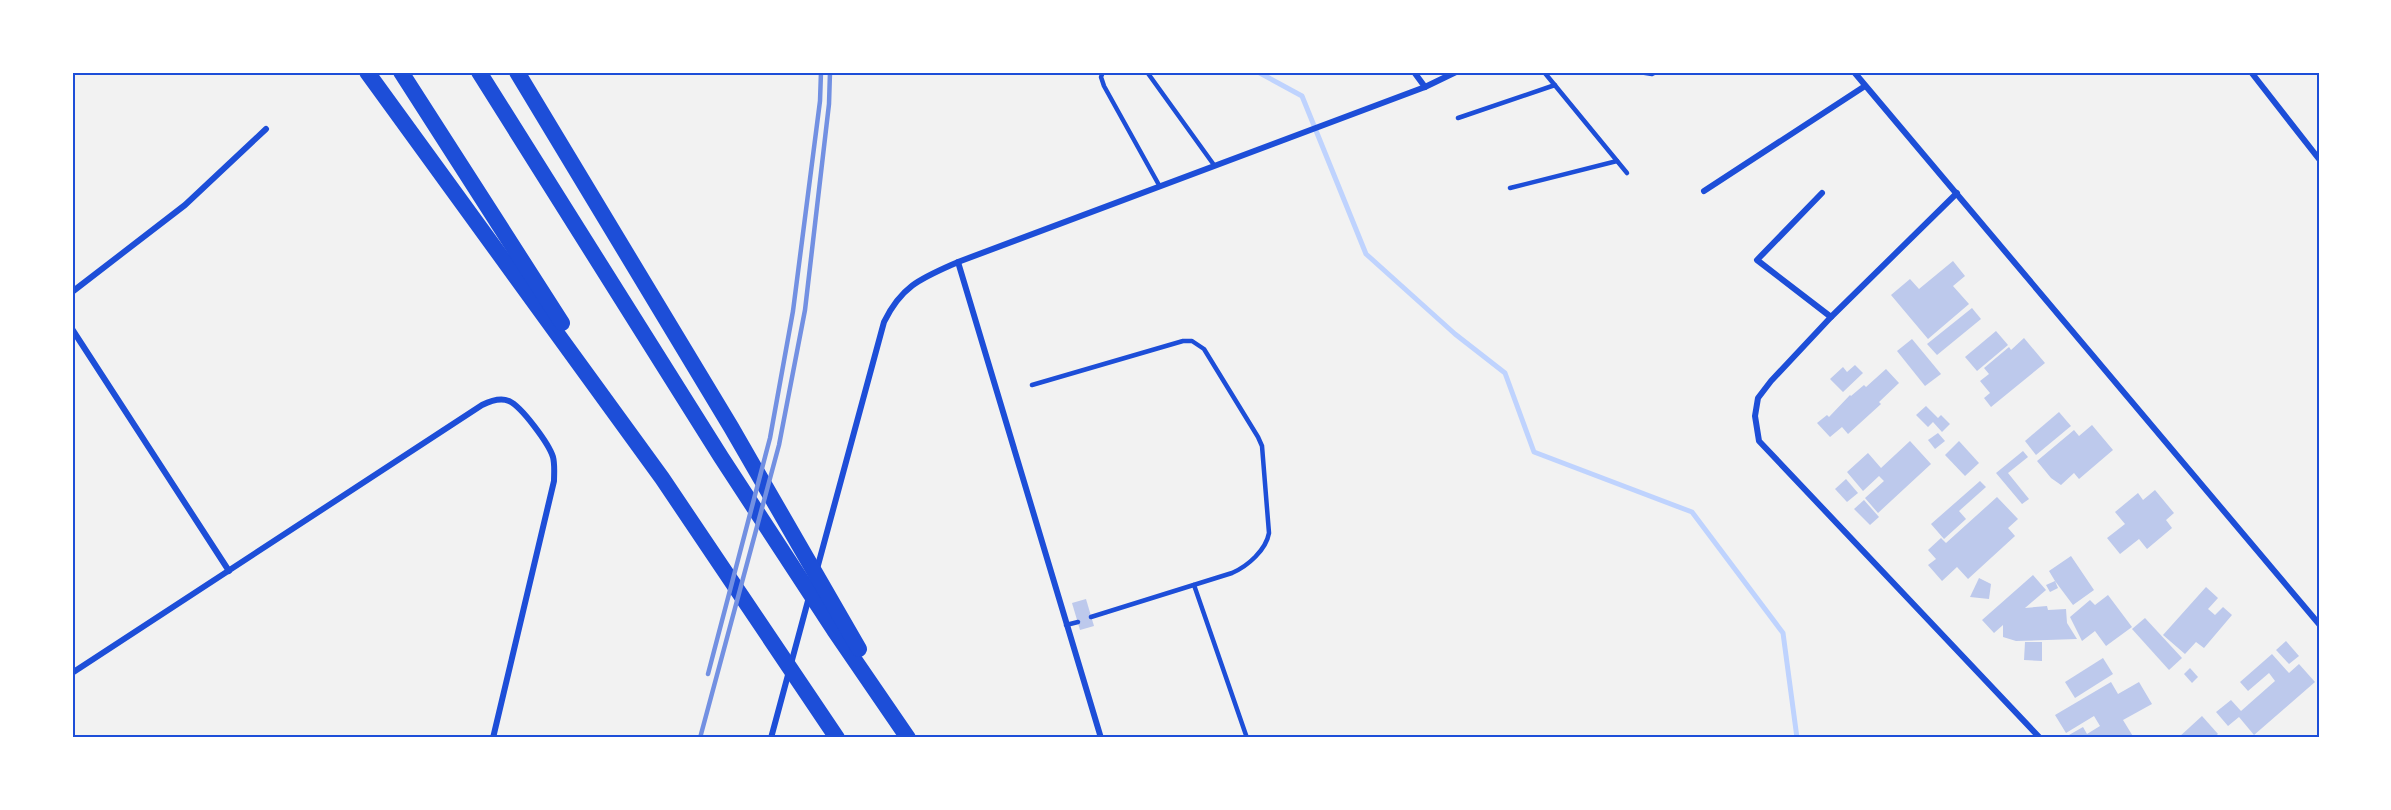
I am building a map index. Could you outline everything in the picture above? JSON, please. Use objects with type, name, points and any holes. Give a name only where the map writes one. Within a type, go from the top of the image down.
[{"type":"highway","points":[[367,72],[662,478],[837,738]]},
{"type":"highway","points":[[401,72],[662,478]]},
{"type":"highway","points":[[479,72],[721,457],[836,623],[908,738]]},
{"type":"highway","points":[[517,72],[731,427],[836,623]]},
{"type":"street","points":[[1414,72],[1425,87]]},
{"type":"street","points":[[771,738],[884,322],[898,299],[914,282],[958,262],[1159,185],[1425,87],[1456,72]]},
{"type":"street","points":[[1854,72],[2319,624]]},
{"type":"street","points":[[2251,72],[2319,159]]},
{"type":"street","points":[[1704,191],[1865,86]]},
{"type":"street","points":[[72,292],[185,205],[266,129]]},
{"type":"street","points":[[1822,193],[1758,260],[1832,317]]},
{"type":"street","points":[[1958,193],[1832,317],[1771,381],[1758,398],[1755,416],[1759,441],[2040,738]]},
{"type":"street","points":[[958,262],[1101,738]]},
{"type":"street","points":[[72,329],[229,571]]},
{"type":"street","points":[[72,673],[482,405],[500,399],[508,400],[516,406],[550,449],[554,481],[494,738]]},
{"type":"lane","points":[[1103,72],[1101,76],[1104,86],[1159,185]]},
{"type":"lane","points":[[1147,72],[1214,165]]},
{"type":"lane","points":[[1544,72],[1627,173]]},
{"type":"lane","points":[[1639,72],[1652,74],[1656,72]]},
{"type":"lane","points":[[1458,118],[1555,85]]},
{"type":"lane","points":[[1510,188],[1617,160]]},
{"type":"lane","points":[[1032,385],[1183,341],[1192,341],[1204,349],[1262,446],[1269,533],[1266,543],[1244,567],[1232,573],[1091,617]]},
{"type":"lane","points":[[1194,585],[1247,738]]},
{"type":"lane","points":[[1066,625],[1078,622]]},
{"type":"building","points":[[1953,261],[1965,276],[1953,286],[1969,304],[1928,339],[1891,295],[1910,279],[1919,289]]},
{"type":"building","points":[[1972,308],[1981,319],[1937,355],[1927,344]]},
{"type":"building","points":[[1996,331],[2008,345],[1977,371],[1965,357]]},
{"type":"building","points":[[2024,338],[2045,363],[1991,407],[1984,398],[1990,393],[1980,381],[1989,374],[1984,368]]},
{"type":"building","points":[[1912,339],[1941,374],[1925,386],[1897,351]]},
{"type":"building","points":[[1855,365],[1863,373],[1843,392],[1830,379],[1843,367],[1847,372]]},
{"type":"building","points":[[1886,369],[1899,383],[1879,402],[1881,404],[1848,434],[1842,427],[1830,437],[1817,423],[1827,415],[1829,417],[1850,395],[1864,385],[1866,387]]},
{"type":"building","points":[[1926,406],[1938,418],[1941,415],[1950,424],[1942,432],[1933,422],[1928,427],[1916,415]]},
{"type":"building","points":[[2059,412],[2071,426],[2036,455],[2025,441]]},
{"type":"building","points":[[2092,425],[2113,450],[2079,479],[2074,473],[2061,485],[2051,478],[2037,461],[2074,430],[2079,436]]},
{"type":"building","points":[[1938,433],[1945,441],[1935,449],[1928,440]]},
{"type":"building","points":[[1910,441],[1931,464],[1878,513],[1865,498],[1884,481],[1879,476],[1863,491],[1847,472],[1868,453],[1881,468]]},
{"type":"building","points":[[1959,441],[1979,463],[1965,476],[1945,455]]},
{"type":"building","points":[[2023,451],[2028,457],[2008,473],[2029,499],[2022,504],[1996,473]]},
{"type":"building","points":[[1846,479],[1858,493],[1847,502],[1835,489]]},
{"type":"building","points":[[1980,481],[1986,487],[1959,511],[1966,519],[1944,539],[1931,524]]},
{"type":"building","points":[[2155,490],[2174,513],[2166,520],[2172,528],[2147,549],[2139,539],[2120,554],[2107,538],[2125,524],[2115,512],[2138,493],[2143,500]]},
{"type":"building","points":[[1997,497],[2018,519],[2008,528],[2015,536],[1968,579],[1957,567],[1942,581],[1928,565],[1936,559],[1928,550],[1941,538],[1946,543]]},
{"type":"building","points":[[1864,500],[1879,517],[1870,525],[1854,509]]},
{"type":"building","points":[[2071,556],[2094,590],[2073,605],[2049,571]]},
{"type":"building","points":[[2033,575],[2046,590],[2025,608],[2047,606],[2048,610],[2066,609],[2067,623],[2077,639],[2016,641],[2003,637],[2003,625],[1994,633],[1982,620]]},
{"type":"building","points":[[1979,578],[1991,584],[1989,599],[1970,597]]},
{"type":"building","points":[[2055,581],[2058,588],[2050,592],[2046,585]]},
{"type":"building","points":[[2206,587],[2218,598],[2208,609],[2215,615],[2223,607],[2232,615],[2204,648],[2196,642],[2185,654],[2163,635]]},
{"type":"building","points":[[2108,595],[2132,627],[2106,646],[2095,631],[2082,641],[2070,617],[2090,600],[2095,605]]},
{"type":"building","points":[[1086,599],[1094,626],[1080,630],[1072,603]]},
{"type":"building","points":[[2145,618],[2182,658],[2169,670],[2132,629]]},
{"type":"building","points":[[2286,641],[2299,656],[2289,664],[2276,650]]},
{"type":"building","points":[[2025,642],[2042,642],[2042,661],[2024,660]]},
{"type":"building","points":[[2272,654],[2289,673],[2299,664],[2315,682],[2254,735],[2239,717],[2228,726],[2216,712],[2231,700],[2241,711],[2275,681],[2269,673],[2248,691],[2240,682]]},
{"type":"building","points":[[2103,658],[2113,674],[2075,698],[2065,682]]},
{"type":"building","points":[[2190,668],[2198,677],[2192,683],[2184,674]]},
{"type":"building","points":[[2111,682],[2118,694],[2139,682],[2152,704],[2123,720],[2134,738],[2070,738],[2069,735],[2083,727],[2087,734],[2100,726],[2094,716],[2066,733],[2055,715]]},
{"type":"building","points":[[2202,716],[2218,734],[2213,738],[2178,738]]},
{"type":"waterway","points":[[1258,72],[1302,96],[1366,254],[1455,334],[1505,373],[1534,452],[1692,512],[1783,633],[1797,738]]},
{"type":"railway","points":[[708,674],[770,438],[793,311],[820,101],[821,72]]},
{"type":"railway","points":[[700,738],[779,445],[805,310],[829,104],[830,72]]}]
